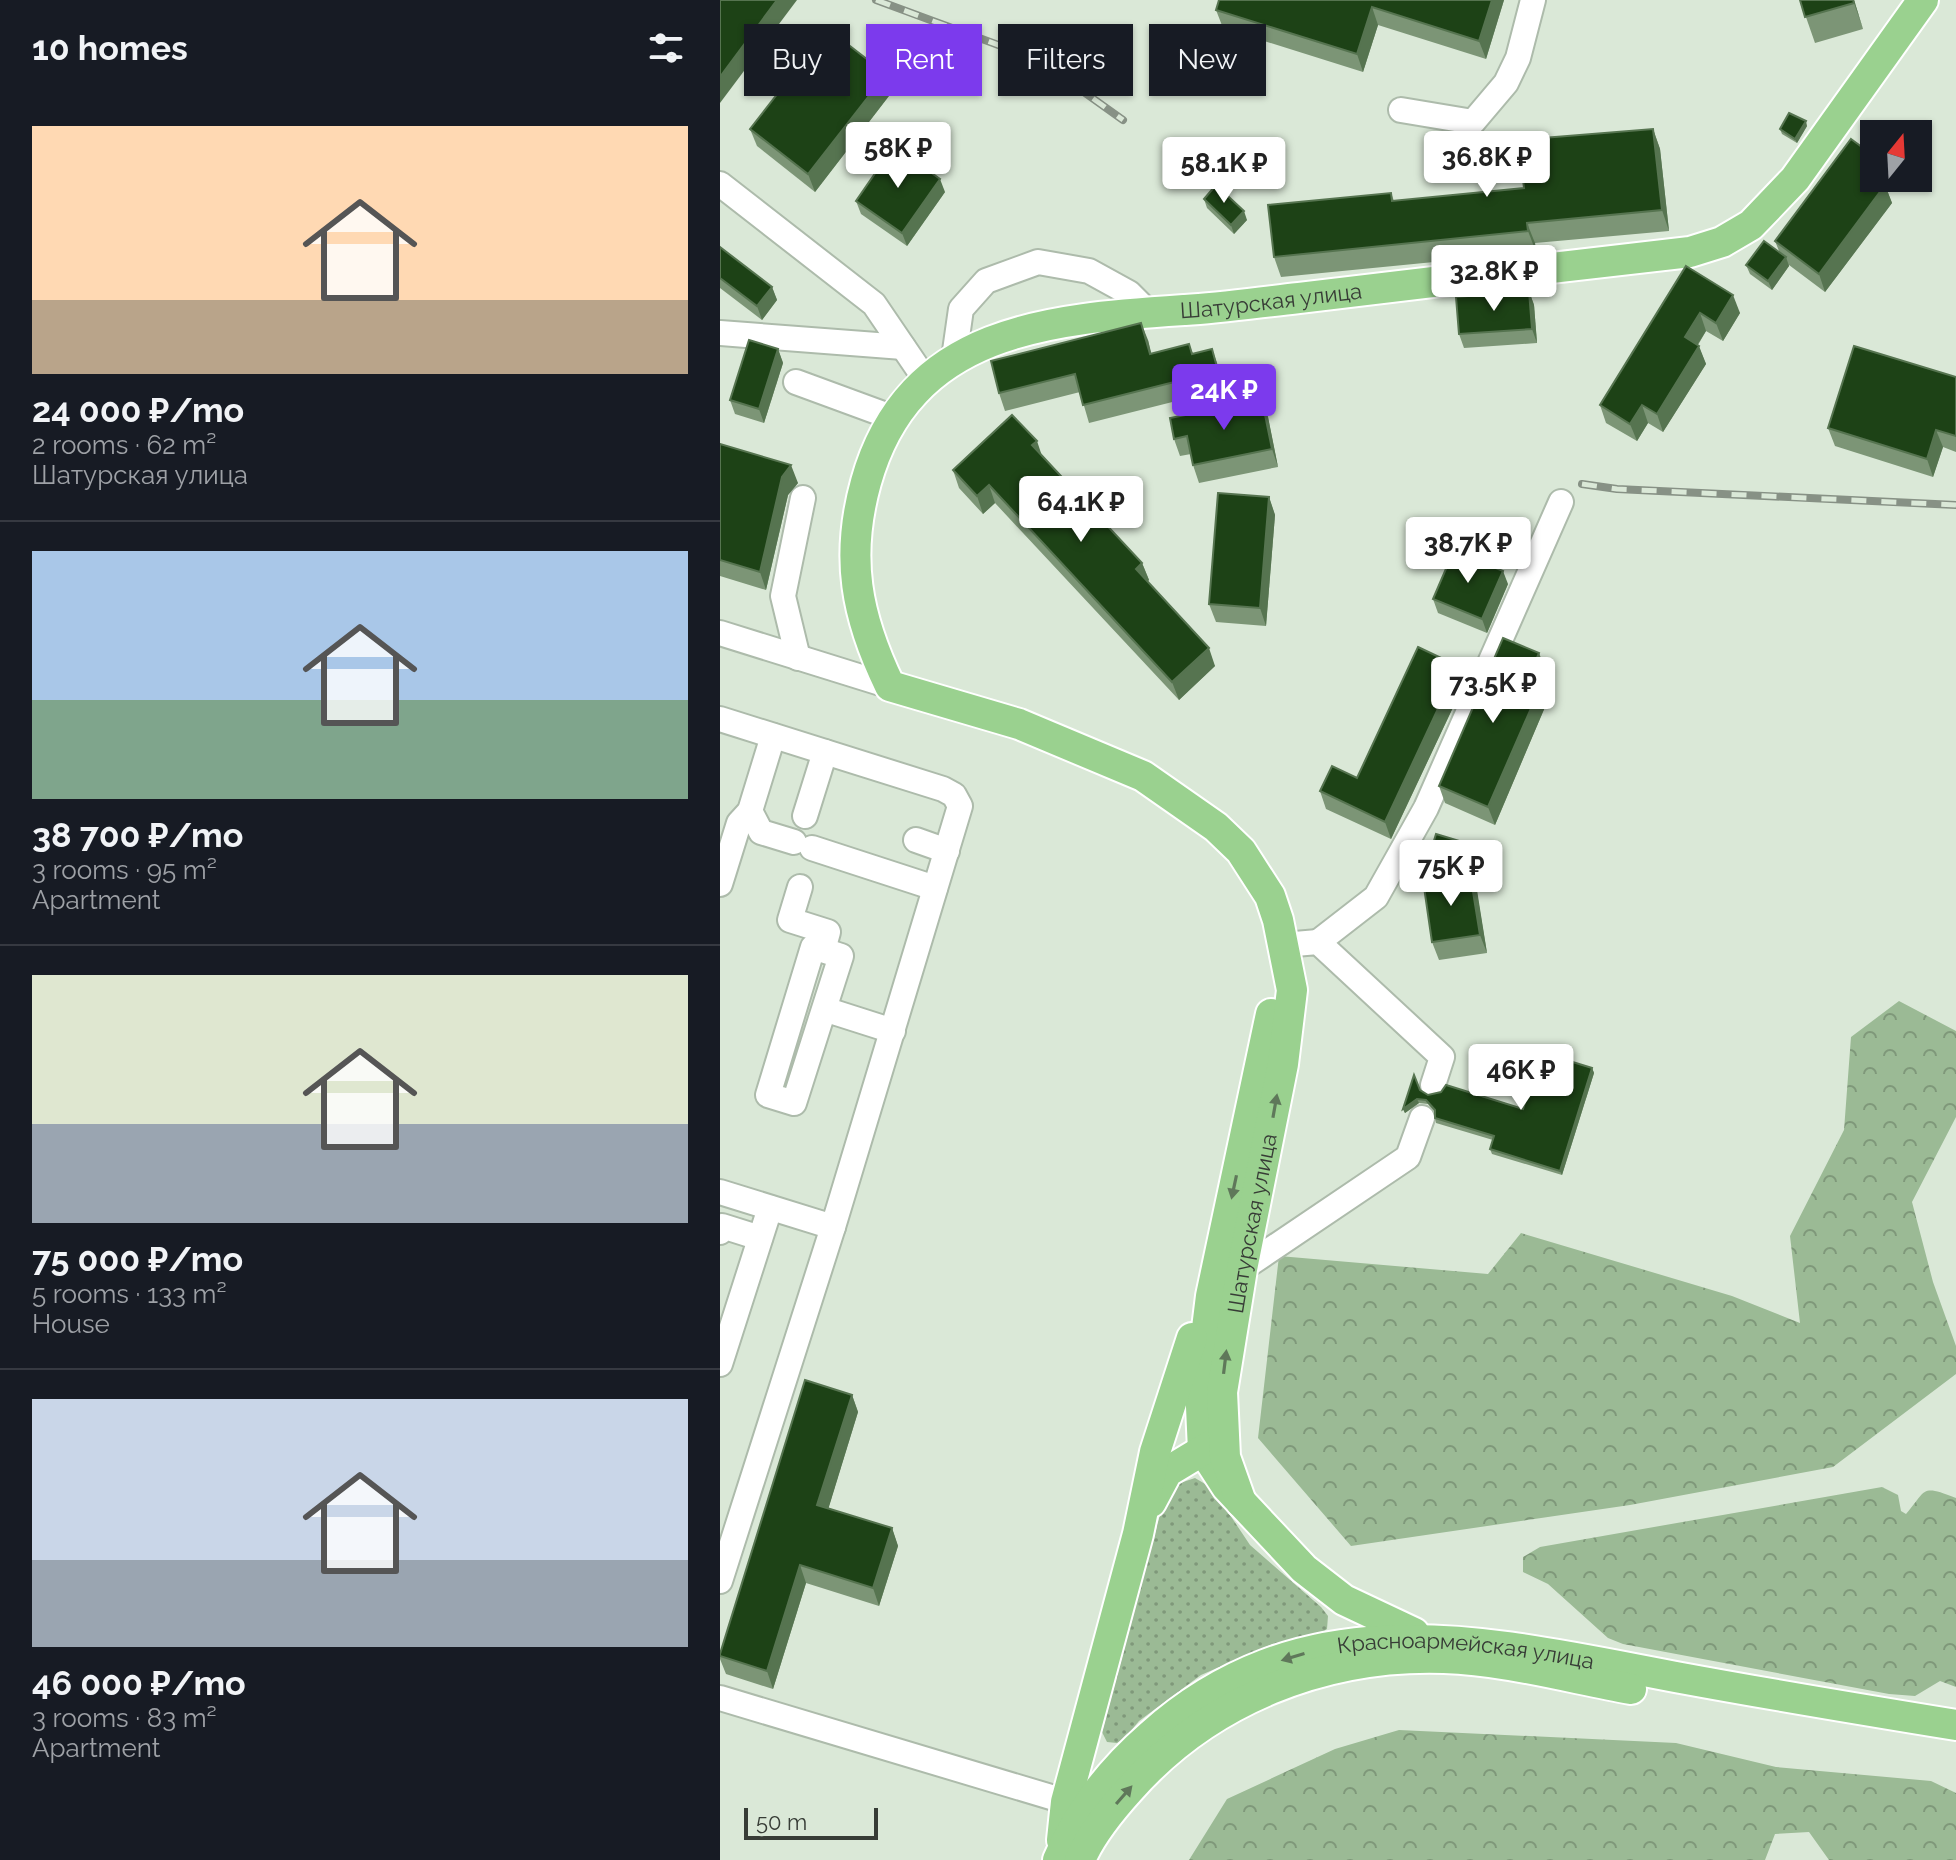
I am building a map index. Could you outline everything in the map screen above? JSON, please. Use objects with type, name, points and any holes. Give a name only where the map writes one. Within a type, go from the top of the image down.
[{"type":"main road","name":"Шатурская улица","points":[[1344,1600],[1279,1545],[1241,1502],[1212,1444],[1227,1349],[1283,1064],[1292,990],[1278,920],[1257,872],[1216,827],[1179,798],[1076,745],[890,686],[870,644],[859,601],[854,554],[858,511],[874,455],[894,418],[925,379],[954,358],[1008,333],[1068,320],[1690,252],[1722,242],[1751,225],[1795,179],[1908,13],[1923,0]]},
{"type":"main road","name":"Шатурская улица","points":[[1211,1296],[1283,945]]},
{"type":"main road","points":[[1138,1534],[1160,1481],[1176,1465],[1212,1444],[1200,1385],[1211,1296]]},
{"type":"main road","points":[[1076,1805],[1082,1743],[1138,1534],[1155,1452],[1186,1355],[1211,1296]]},
{"type":"main road","points":[[1344,1600],[1379,1638]]},
{"type":"main road","points":[[1344,1600],[1420,1648]]},
{"type":"main road","name":"Красноармейская улица","points":[[1065,1858],[1076,1805],[1172,1717],[1212,1690],[1253,1670],[1300,1654],[1379,1638],[1446,1658],[1956,1745]]},
{"type":"main road","name":"Красноармейская улица","points":[[1065,1858],[1146,1770],[1191,1730],[1233,1704],[1338,1667],[1420,1648],[1549,1652],[1956,1725]]},
{"type":"main road","points":[[1082,1743],[1126,1757]]},
{"type":"street","points":[[1401,110],[1473,122],[1506,83],[1518,58],[1533,0]]},
{"type":"street","points":[[720,184],[874,304],[925,379]]},
{"type":"street","points":[[954,358],[961,309],[986,281],[1038,262],[1089,271],[1129,293],[1148,312]]},
{"type":"street","points":[[720,333],[903,347]]},
{"type":"street","points":[[796,382],[894,418]]},
{"type":"street","points":[[798,658],[783,596],[803,498]]},
{"type":"street","points":[[1283,945],[1318,942],[1376,897],[1426,808],[1561,502]]},
{"type":"street","name":"Шатурская улица","points":[[720,633],[890,686]]},
{"type":"street","points":[[720,719],[954,795],[960,806],[833,1227],[720,1581]]},
{"type":"street","points":[[720,884],[739,823],[750,811],[773,736]]},
{"type":"street","points":[[805,816],[825,752]]},
{"type":"street","points":[[750,811],[761,832],[935,888]]},
{"type":"street","points":[[916,840],[947,851]]},
{"type":"street","points":[[800,887],[790,920],[828,932],[823,950]]},
{"type":"street","points":[[1318,942],[1442,1057],[1433,1085]]},
{"type":"street","points":[[813,947],[841,956],[824,1009],[794,1103],[768,1095],[813,947]]},
{"type":"street","points":[[824,1009],[893,1031]]},
{"type":"street","points":[[1242,1269],[1408,1157],[1422,1118]]},
{"type":"street","points":[[720,1192],[833,1227]]},
{"type":"street","points":[[720,1364],[770,1208]]},
{"type":"street","points":[[720,1232],[722,1226],[760,1238]]},
{"type":"street","points":[[720,1698],[1076,1805]]},
{"type":"green space","points":[[1899,1001],[1956,1031],[1956,1117],[1912,1202],[1933,1282],[1956,1346],[1956,1374],[1833,1467],[1630,1505],[1351,1546],[1258,1438],[1279,1256],[1488,1274],[1521,1233],[1732,1296],[1800,1323],[1790,1236],[1844,1130],[1851,1037]]},
{"type":"green space","points":[[1195,1478],[1212,1488],[1250,1545],[1321,1607],[1328,1616],[1327,1629],[1317,1636],[1270,1645],[1201,1675],[1139,1721],[1125,1738],[1117,1743],[1107,1742],[1102,1732],[1165,1496],[1180,1483]]},
{"type":"green space","points":[[1882,1487],[1898,1495],[1901,1511],[1906,1514],[1925,1492],[1936,1491],[1956,1498],[1956,1687],[1940,1681],[1915,1696],[1889,1694],[1623,1644],[1608,1638],[1548,1584],[1523,1572],[1523,1557],[1540,1547]]},
{"type":"green space","points":[[1399,1730],[1676,1743],[1776,1767],[1931,1781],[1956,1793],[1956,1860],[1829,1860],[1809,1832],[1775,1834],[1765,1860],[1189,1860],[1227,1799],[1335,1749]]},
{"type":"building","points":[[720,0],[777,0],[759,24],[744,24],[744,45],[720,77]]},
{"type":"building","points":[[1219,0],[1492,0],[1479,41],[1372,7],[1357,54],[1216,10]]},
{"type":"building","points":[[1800,0],[1853,0],[1854,3],[1805,17]]},
{"type":"building","points":[[850,46],[866,58],[866,96],[869,96],[808,174],[750,129],[776,96],[850,96]]},
{"type":"building","points":[[1789,113],[1806,121],[1795,139],[1780,129]]},
{"type":"building","points":[[1653,129],[1662,210],[1527,223],[1528,231],[1274,257],[1268,205],[1391,193],[1392,201],[1524,188],[1518,140]]},
{"type":"building","points":[[1851,139],[1860,146],[1860,192],[1880,192],[1819,274],[1775,241]]},
{"type":"building","points":[[894,146],[940,179],[902,233],[856,201]]},
{"type":"building","points":[[1216,185],[1244,211],[1231,225],[1204,199]]},
{"type":"building","points":[[1764,241],[1786,257],[1768,281],[1746,265]]},
{"type":"building","points":[[720,247],[772,287],[757,306],[720,278]]},
{"type":"building","points":[[1686,266],[1733,295],[1716,323],[1700,313],[1685,337],[1699,346],[1657,414],[1642,405],[1630,424],[1600,405]]},
{"type":"building","points":[[1529,291],[1532,329],[1459,334],[1456,297]]},
{"type":"building","points":[[1141,323],[1150,354],[1189,344],[1192,354],[1212,349],[1218,371],[1083,405],[1075,374],[999,393],[991,361]]},
{"type":"building","points":[[749,340],[778,349],[759,409],[730,400]]},
{"type":"building","points":[[1854,346],[1956,377],[1956,436],[1936,430],[1927,459],[1828,428]]},
{"type":"building","points":[[1262,400],[1272,449],[1193,465],[1187,436],[1174,439],[1170,418]]},
{"type":"building","points":[[1012,415],[1037,441],[1032,445],[1142,563],[1136,569],[1209,648],[1172,682],[989,485],[977,496],[953,470]]},
{"type":"building","points":[[720,444],[791,465],[782,477],[760,572],[720,560]]},
{"type":"building","points":[[1218,493],[1269,497],[1260,608],[1209,604]]},
{"type":"building","points":[[1454,550],[1503,571],[1482,619],[1433,599]]},
{"type":"building","points":[[1503,638],[1539,653],[1526,684],[1539,690],[1488,807],[1439,786]]},
{"type":"building","points":[[1418,647],[1458,666],[1385,822],[1320,791],[1332,766],[1357,778]]},
{"type":"building","points":[[1436,834],[1479,847],[1472,870],[1429,857]]},
{"type":"building","points":[[1470,873],[1480,935],[1432,942],[1423,880]]},
{"type":"building","points":[[1540,1052],[1592,1068],[1560,1171],[1490,1149],[1494,1136],[1435,1118],[1435,1110],[1426,1100],[1417,1099],[1403,1109],[1414,1075],[1420,1090],[1428,1095],[1441,1092],[1446,1085],[1523,1109]]},
{"type":"building","points":[[805,1380],[852,1395],[817,1505],[892,1528],[873,1588],[800,1565],[767,1671],[720,1654]]},
{"type":"railway","points":[[876,0],[1039,60],[1123,120]]},
{"type":"railway","points":[[1582,484],[1617,489],[1956,505]]}]
